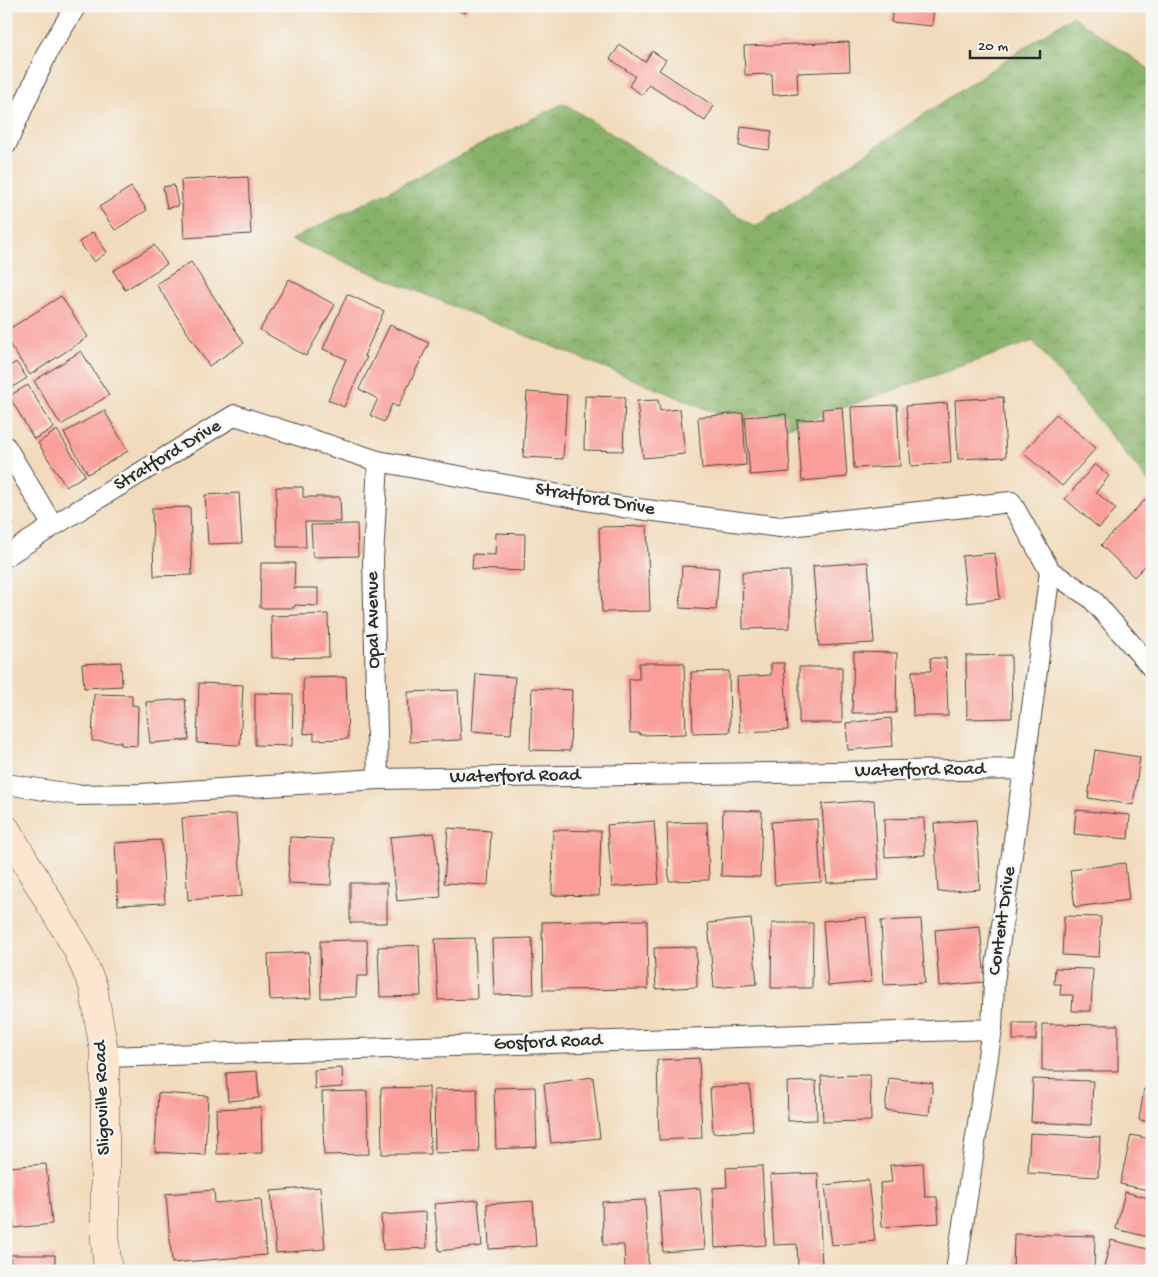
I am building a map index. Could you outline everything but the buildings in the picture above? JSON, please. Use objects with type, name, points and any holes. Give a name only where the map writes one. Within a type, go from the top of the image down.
[{"type":"street","points":[[6,145],[48,51],[76,6]]},
{"type":"street","name":"Stratford Drive","points":[[6,556],[235,415],[378,461],[622,507],[780,526],[1011,502],[1050,571],[1091,598],[1152,668]]},
{"type":"street","points":[[6,447],[53,526]]},
{"type":"street","name":"Opal Avenue","points":[[378,461],[373,560],[378,779]]},
{"type":"street","name":"Content Drive","points":[[956,1271],[992,1029],[994,982],[1050,571]]},
{"type":"street","name":"Waterford Road","points":[[6,784],[77,795],[141,794],[378,779],[1024,769]]},
{"type":"street","name":"Sligoville Road","points":[[6,829],[76,947],[93,986],[105,1058],[105,1240],[108,1271]]},
{"type":"street","name":"Gosford Road","points":[[105,1058],[992,1029]]},
{"type":"green space","points":[[1072,16],[1152,71],[1152,486],[1033,341],[768,434],[291,240],[564,103],[755,227]]}]
